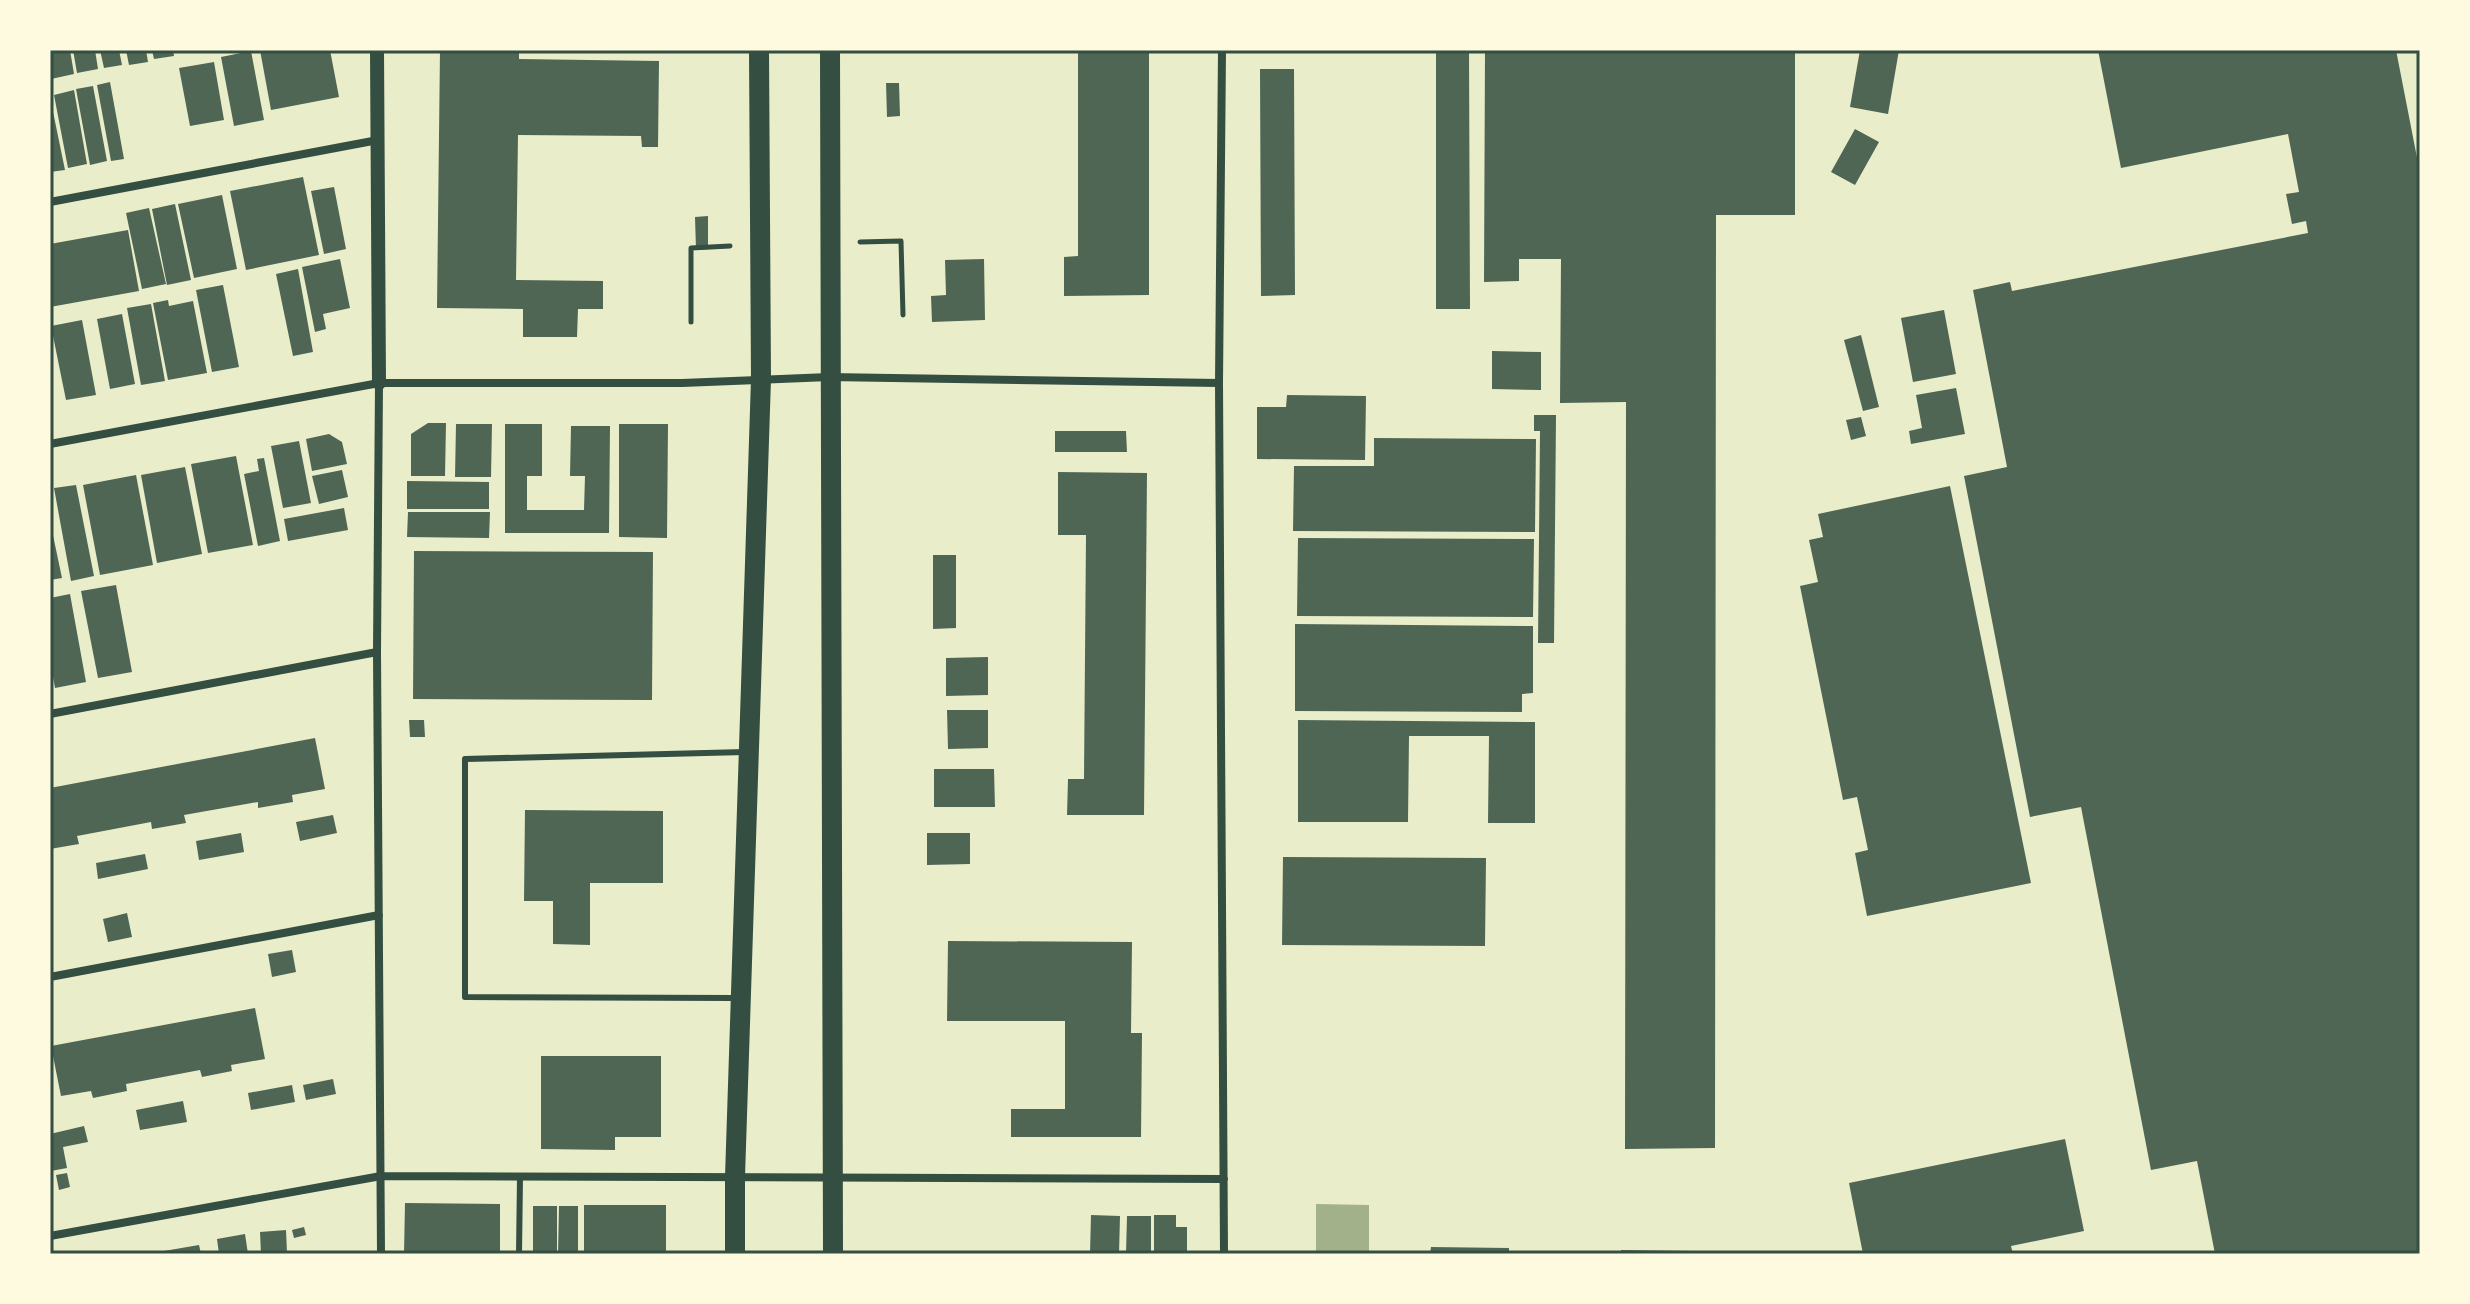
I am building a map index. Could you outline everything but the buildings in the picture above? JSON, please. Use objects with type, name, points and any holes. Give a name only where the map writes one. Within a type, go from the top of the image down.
[{"type":"main road","points":[[735,1254],[740,998],[761,379],[759,50]]},
{"type":"main road","points":[[830,50],[833,1254]]},
{"type":"street","points":[[377,50],[381,1254]]},
{"type":"street","points":[[1222,50],[1219,383],[1224,1254]]},
{"type":"street","points":[[50,202],[378,140]]},
{"type":"street","points":[[50,444],[379,383],[829,377],[1219,383]]},
{"type":"street","points":[[50,714],[377,652]]},
{"type":"street","points":[[50,977],[379,915]]},
{"type":"street","points":[[50,1236],[381,1176],[1224,1179]]},
{"type":"lane","points":[[740,998],[465,997],[465,759],[748,752]]},
{"type":"lane","points":[[519,1254],[520,1176]]},
{"type":"path","points":[[901,241],[903,315]]},
{"type":"path","points":[[691,248],[691,322]]},
{"type":"shaded area","points":[[1316,1204],[1369,1205],[1369,1254],[1316,1254]]}]
